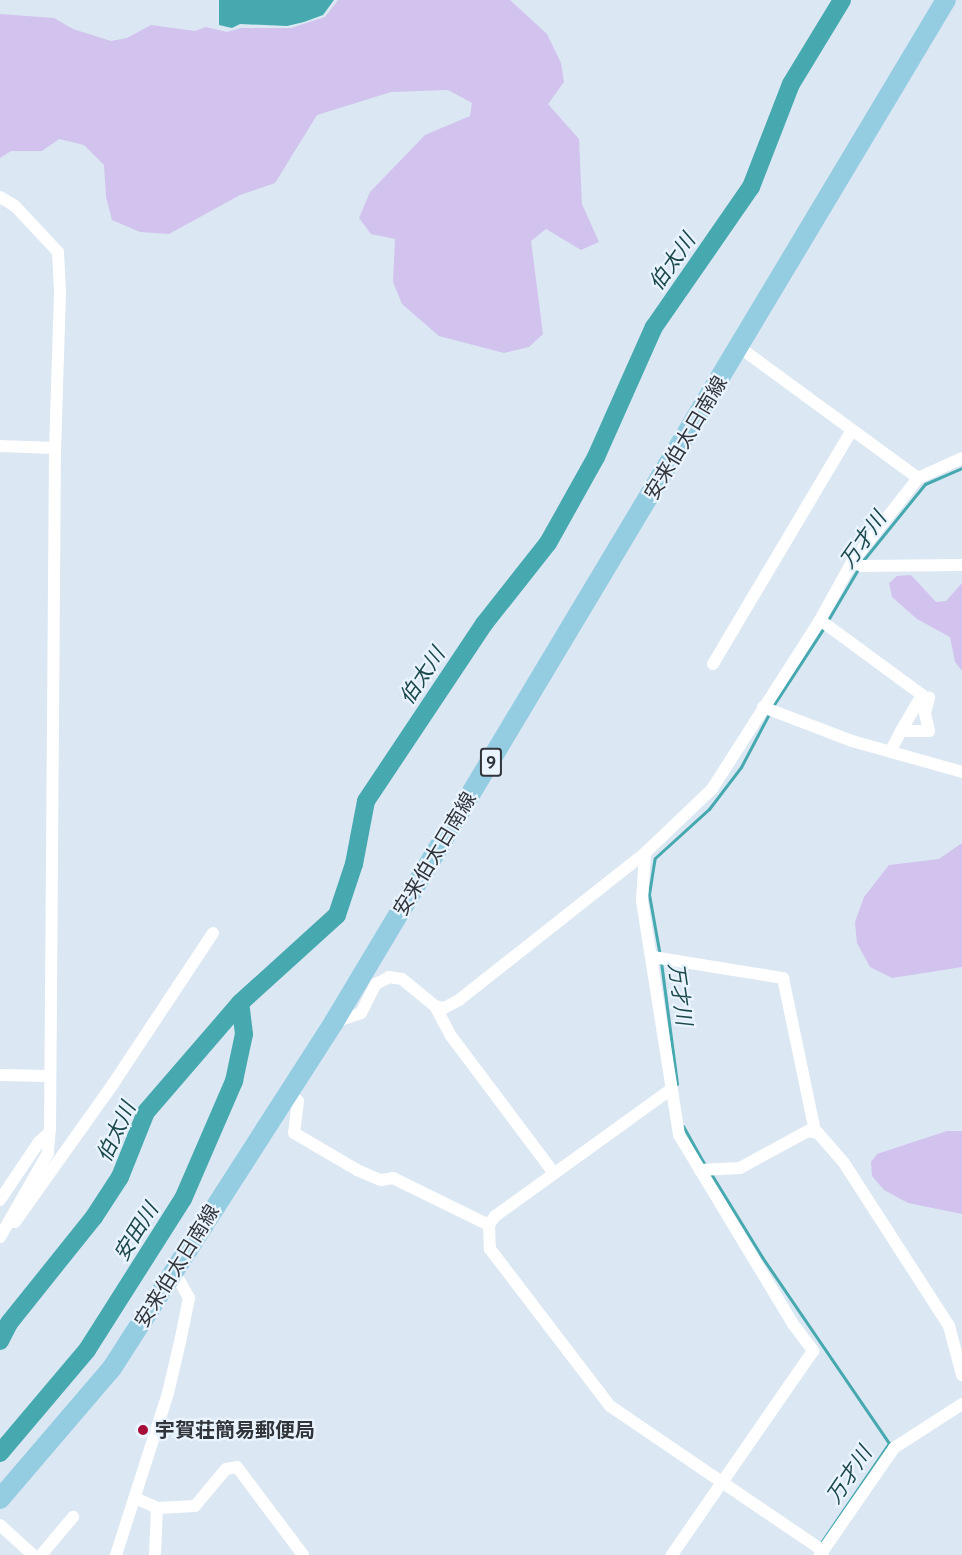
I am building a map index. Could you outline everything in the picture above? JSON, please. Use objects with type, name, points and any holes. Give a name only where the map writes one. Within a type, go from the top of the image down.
[{"type":"main road","name":"安来伯太日南線","points":[[0,1499],[112,1368],[334,1022],[946,0]]},
{"type":"street","points":[[0,197],[15,206],[58,252],[48,1153],[0,1238]]},
{"type":"street","points":[[739,347],[851,432],[918,478]]},
{"type":"street","points":[[713,664],[851,432]]},
{"type":"street","points":[[0,447],[55,448]]},
{"type":"street","points":[[435,1006],[444,1008],[459,1000],[645,853],[712,789],[769,709],[824,623],[857,564],[918,478],[962,458]]},
{"type":"street","points":[[857,564],[962,565]]},
{"type":"street","points":[[824,623],[922,694],[891,750]]},
{"type":"street","points":[[901,731],[929,731],[925,712],[929,698]]},
{"type":"street","points":[[769,709],[852,741],[962,771]]},
{"type":"street","points":[[645,853],[642,901],[658,956],[670,1089],[679,1135],[706,1170],[813,1351],[672,1555]]},
{"type":"street","points":[[0,1238],[53,1171],[213,933]]},
{"type":"street","points":[[658,956],[783,978],[815,1131],[844,1163],[949,1326],[962,1375]]},
{"type":"street","points":[[334,1022],[361,1013],[376,984],[388,977],[402,979],[435,1006],[452,1036],[553,1172]]},
{"type":"street","points":[[0,1075],[48,1076]]},
{"type":"street","points":[[489,1225],[553,1172],[670,1089]]},
{"type":"street","points":[[288,1092],[298,1101],[294,1133],[357,1170],[381,1180],[393,1178],[489,1225]]},
{"type":"street","points":[[706,1170],[751,1164],[808,1131],[815,1131]]},
{"type":"street","points":[[0,1200],[39,1142],[49,1133]]},
{"type":"street","points":[[489,1225],[494,1257],[610,1406],[820,1550],[894,1448],[962,1404]]},
{"type":"street","points":[[116,1555],[168,1393],[189,1298],[174,1270]]},
{"type":"street","points":[[135,1498],[157,1508],[195,1506],[226,1469],[237,1467],[303,1555]]},
{"type":"street","points":[[155,1555],[157,1508]]},
{"type":"street","points":[[41,1555],[73,1517]]},
{"type":"street","points":[[0,1525],[33,1555]]},
{"type":"shaded area","points":[[338,0],[510,0],[547,34],[561,63],[564,82],[548,104],[579,139],[582,204],[599,242],[581,250],[546,229],[531,241],[543,334],[529,347],[504,353],[439,336],[402,304],[393,282],[395,239],[371,234],[359,218],[370,192],[425,135],[470,116],[472,103],[448,90],[391,92],[317,115],[275,183],[240,195],[169,234],[140,232],[112,220],[106,197],[104,165],[84,145],[59,139],[42,151],[11,151],[0,158],[0,14],[54,18],[73,29],[111,41],[127,38],[151,25],[195,31],[206,27],[227,32],[241,28],[291,28],[325,17]]},
{"type":"shaded area","points":[[911,575],[936,602],[946,601],[962,583],[962,671],[955,662],[950,637],[917,619],[892,597],[889,583],[897,576]]},
{"type":"shaded area","points":[[962,843],[962,967],[892,978],[870,967],[857,943],[855,922],[864,897],[889,865],[939,859]]},
{"type":"shaded area","points":[[947,1131],[962,1131],[962,1214],[908,1203],[884,1190],[872,1176],[871,1162],[877,1154]]},
{"type":"water","points":[[219,0],[334,0],[323,15],[304,22],[287,26],[240,24],[232,28],[219,25]]},
{"type":"waterway","name":"伯太川","points":[[0,1341],[9,1323],[94,1217],[120,1177],[146,1112],[240,1003],[337,915],[354,864],[366,801],[484,624],[548,543],[596,457],[654,327],[751,187],[791,84],[842,0]]},
{"type":"waterway","name":"万才川","points":[[861,563],[925,484],[962,468]]},
{"type":"waterway","name":"万才川","points":[[828,620],[858,569]]},
{"type":"waterway","name":"万才川","points":[[773,706],[825,626]]},
{"type":"waterway","name":"万才川","points":[[660,956],[649,894],[655,858],[709,809],[741,767],[770,712]]},
{"type":"waterway","name":"万才川","points":[[661,962],[677,1084]]},
{"type":"waterway","name":"安田川","points":[[0,1453],[87,1350],[183,1199],[234,1081],[244,1034],[240,1003]]},
{"type":"waterway","name":"万才川","points":[[683,1126],[706,1167]]},
{"type":"waterway","name":"万才川","points":[[710,1172],[762,1257],[889,1443],[820,1544]]},
{"type":"place","name":"宇賀荘簡易郵便局","points":[[143,1430]]}]
